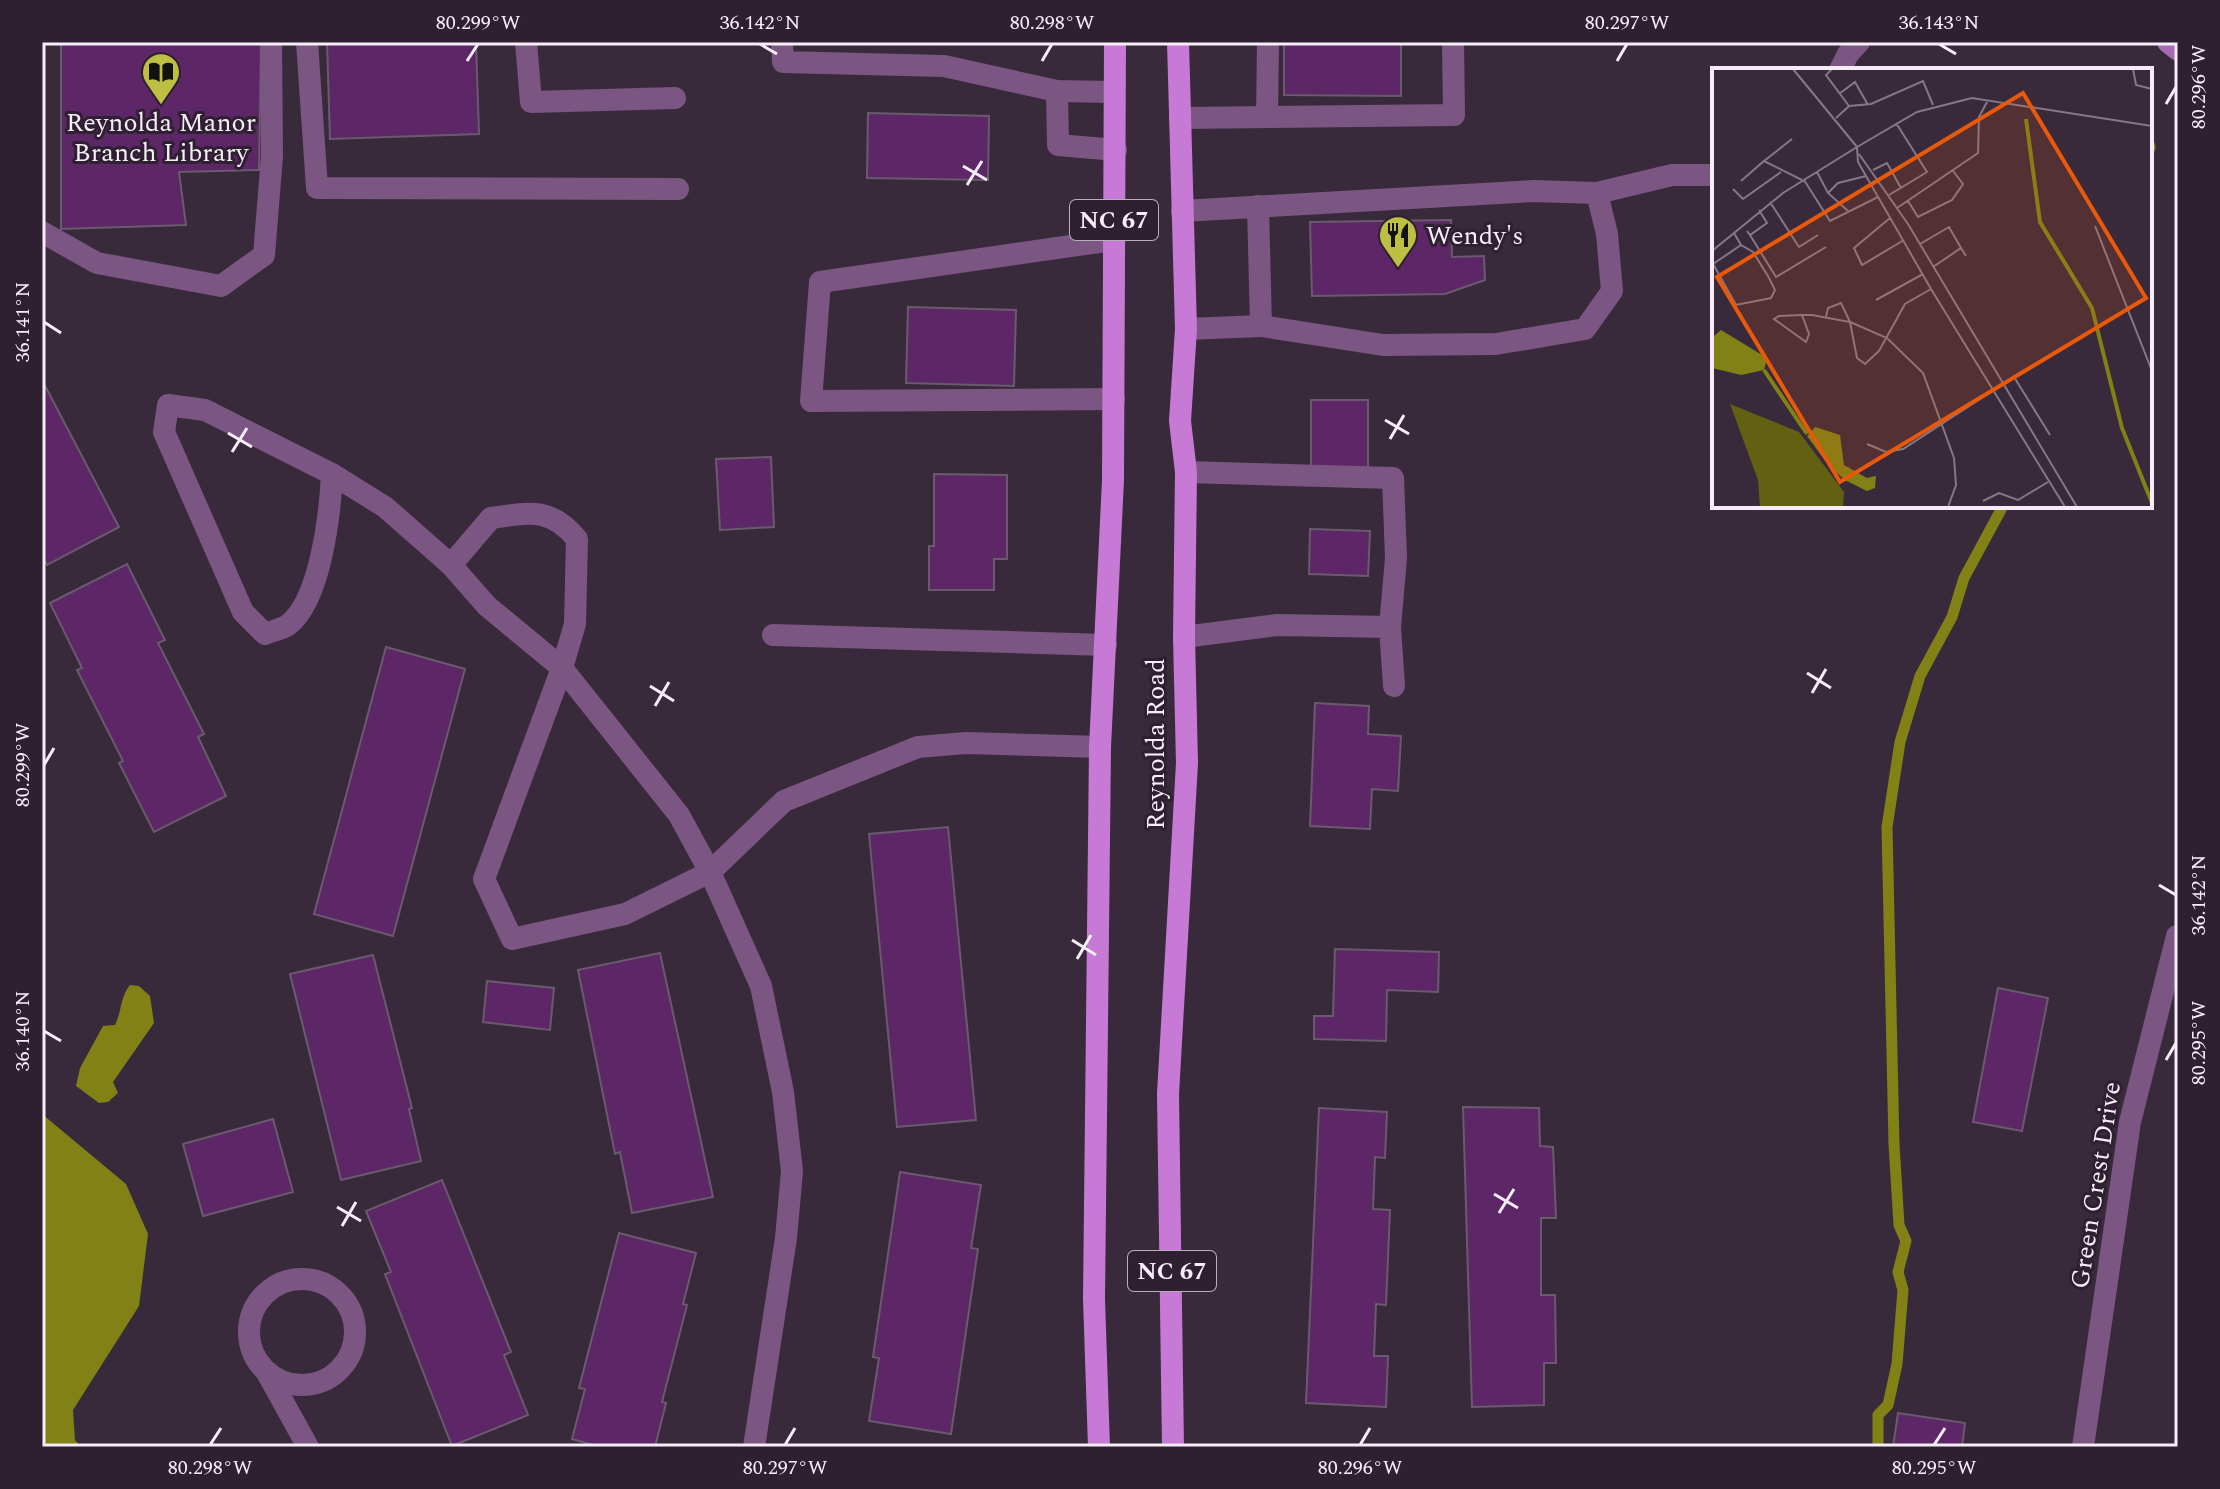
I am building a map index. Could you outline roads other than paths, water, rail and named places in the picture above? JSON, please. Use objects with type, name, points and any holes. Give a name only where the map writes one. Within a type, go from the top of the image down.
[{"type":"main road","name":"Reynolda Road","points":[[1099,1447],[1094,1299],[1100,747],[1114,399],[1115,42]]},
{"type":"main road","name":"Reynolda Road","points":[[1173,1447],[1168,1094],[1187,763],[1184,637],[1186,472],[1180,421],[1186,329],[1178,42]]},
{"type":"main road","points":[[2168,42],[2178,50]]},
{"type":"street","points":[[42,232],[97,263],[221,286],[264,255],[272,156],[271,42]]},
{"type":"street","points":[[307,42],[317,188],[678,189]]},
{"type":"street","points":[[526,42],[531,102],[675,98]]},
{"type":"street","points":[[904,42],[908,65]]},
{"type":"street","points":[[1267,117],[1268,42]]},
{"type":"street","points":[[1180,118],[1454,115],[1453,42]]},
{"type":"street","points":[[1841,68],[1859,42]]},
{"type":"street","points":[[782,52],[944,66],[1057,91],[1114,92]]},
{"type":"street","points":[[1057,91],[1058,145],[1116,150]]},
{"type":"street","points":[[1182,211],[1534,191],[1597,193],[1672,175],[1712,175]]},
{"type":"street","points":[[1186,329],[1261,326],[1383,345],[1496,344],[1585,329],[1612,291],[1607,234],[1597,193]]},
{"type":"street","points":[[1258,206],[1261,326]]},
{"type":"street","points":[[1113,240],[820,282],[811,401],[1114,399]]},
{"type":"street","points":[[332,474],[330,513],[311,597],[288,626],[265,634],[243,612],[164,432],[168,405],[205,410],[332,474],[385,507],[451,565],[487,606],[562,668],[679,815],[710,872],[761,986],[783,1092],[792,1171],[786,1238],[754,1447]]},
{"type":"street","points":[[1186,472],[1393,478],[1396,558],[1390,627],[1394,686]]},
{"type":"street","points":[[451,565],[491,518],[536,512],[567,527],[577,539],[575,624],[562,668],[484,879],[512,939],[625,914],[710,872],[784,801],[918,747],[966,743],[1100,747]]},
{"type":"street","points":[[1184,637],[1277,625],[1390,627]]},
{"type":"street","points":[[773,635],[1106,645]]},
{"type":"street","name":"Green Crest Drive","points":[[2083,1447],[2130,1122],[2177,936]]},
{"type":"street","points":[[265,1371],[280,1381],[298,1385],[315,1384],[332,1377],[344,1366],[353,1350],[356,1333],[354,1316],[346,1300],[334,1288],[300,1278],[283,1281],[256,1304],[249,1321],[249,1339],[254,1356],[308,1447]]},
{"type":"waterway","points":[[1878,1447],[1878,1415],[1888,1405],[1897,1364],[1903,1290],[1898,1272],[1906,1241],[1899,1225],[1894,1144],[1887,827],[1900,742],[1920,676],[1952,617],[1964,578],[2002,508]]},
{"type":"place","name":"Reynolda Manor Branch Library","points":[[161,106]]},
{"type":"place","name":"Wendy's","points":[[1398,269]]}]
